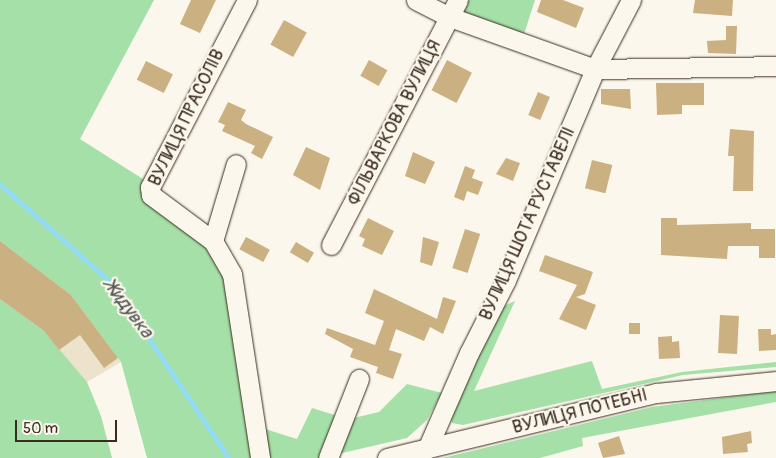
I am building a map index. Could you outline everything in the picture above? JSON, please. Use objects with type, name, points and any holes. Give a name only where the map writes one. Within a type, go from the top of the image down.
[{"type":"street","name":"ВУЛИЦЯ ПРАСОЛІВ","points":[[213,241],[151,195],[150,187],[247,0]]},
{"type":"street","points":[[416,0],[454,8],[595,69],[776,66]]},
{"type":"street","name":"ВУЛИЦЯ ШОТА РУСТАВЕЛІ","points":[[427,449],[468,353],[506,280],[595,69],[631,0]]},
{"type":"street","name":"ФІЛЬВАРКОВА ВУЛИЦЯ","points":[[331,245],[454,8]]},
{"type":"street","points":[[236,164],[213,241],[234,281],[260,458]]},
{"type":"street","points":[[328,458],[359,380]]},
{"type":"street","name":"ВУЛИЦЯ ПОТЕБНІ","points":[[387,458],[656,393],[776,381]]},
{"type":"shaded area","points":[[0,241],[71,295],[121,362],[87,382],[44,331],[0,299]]},
{"type":"green space","points":[[0,0],[154,0],[80,139],[146,181],[201,241],[227,281],[252,458],[147,458],[121,362],[71,295],[0,241]]},
{"type":"green space","points":[[469,0],[535,0],[524,34],[463,12]]},
{"type":"green space","points":[[0,299],[44,331],[87,382],[101,416],[112,458],[0,458]]},
{"type":"green space","points":[[515,301],[474,391],[592,361],[602,389],[682,372],[776,362],[776,367],[683,375],[463,425],[452,423],[450,416],[499,308]]},
{"type":"green space","points":[[407,384],[442,393],[427,420],[407,438],[338,454],[349,419],[379,412]]},
{"type":"green space","points":[[776,391],[776,402],[582,438],[583,446],[540,458],[443,458],[652,407]]},
{"type":"green space","points":[[312,408],[341,417],[322,458],[266,458],[262,428],[297,439]]},
{"type":"building","points":[[191,0],[216,0],[200,33],[180,24]]},
{"type":"building","points":[[541,0],[563,0],[584,8],[576,28],[537,12]]},
{"type":"building","points":[[695,0],[733,0],[732,16],[693,13]]},
{"type":"building","points":[[284,20],[307,33],[293,57],[270,44]]},
{"type":"building","points":[[726,26],[737,26],[736,54],[708,53],[707,41],[726,40]]},
{"type":"building","points":[[369,60],[387,70],[379,86],[360,76]]},
{"type":"building","points":[[447,60],[472,73],[457,103],[432,90]]},
{"type":"building","points":[[146,61],[173,74],[164,93],[137,80]]},
{"type":"building","points":[[656,83],[704,83],[704,105],[682,105],[682,114],[657,115]]},
{"type":"building","points":[[601,89],[630,89],[631,109],[601,104]]},
{"type":"building","points":[[538,92],[550,97],[540,120],[528,115]]},
{"type":"building","points":[[228,102],[246,110],[241,120],[246,124],[273,137],[262,159],[251,153],[255,146],[222,131],[225,125],[218,122]]},
{"type":"building","points":[[730,129],[754,131],[753,191],[733,191],[734,156],[728,156]]},
{"type":"building","points":[[306,147],[330,158],[320,190],[293,175]]},
{"type":"building","points":[[413,152],[435,162],[425,184],[405,176]]},
{"type":"building","points":[[506,158],[520,163],[513,181],[496,174]]},
{"type":"building","points":[[592,160],[612,165],[605,193],[585,188]]},
{"type":"building","points":[[465,166],[475,170],[472,178],[483,182],[478,195],[467,191],[464,201],[454,197]]},
{"type":"building","points":[[368,218],[394,231],[382,255],[362,246],[365,239],[359,236]]},
{"type":"building","points":[[661,218],[677,218],[677,225],[751,223],[751,229],[775,229],[775,258],[759,258],[759,246],[728,246],[727,259],[661,255]]},
{"type":"building","points":[[465,229],[480,234],[468,273],[452,268]]},
{"type":"building","points":[[246,237],[270,250],[263,262],[239,249]]},
{"type":"building","points":[[423,237],[439,242],[432,266],[420,262]]},
{"type":"building","points":[[0,241],[71,295],[118,358],[104,368],[80,335],[59,350],[44,331],[0,299]]},
{"type":"building","points":[[296,242],[314,253],[308,263],[290,252]]},
{"type":"building","points":[[545,255],[593,272],[585,294],[576,297],[596,305],[586,330],[559,319],[577,285],[539,271]]},
{"type":"building","points":[[374,289],[437,319],[443,297],[456,301],[443,334],[430,327],[424,341],[396,329],[389,350],[402,354],[393,379],[376,373],[378,367],[350,357],[353,349],[325,334],[327,328],[375,345],[384,321],[365,313]]},
{"type":"building","points":[[720,315],[739,316],[737,354],[718,353]]},
{"type":"building","points":[[629,323],[640,323],[640,334],[629,334]]},
{"type":"building","points":[[758,329],[771,329],[771,335],[776,334],[776,350],[759,351]]},
{"type":"building","points":[[672,336],[672,342],[679,341],[680,358],[659,359],[658,337]]},
{"type":"building","points":[[751,431],[752,443],[747,444],[748,452],[723,454],[722,437]]},
{"type":"building","points":[[619,436],[625,454],[603,458],[598,443]]},
{"type":"waterway","name":"Жидувка","points":[[0,184],[112,283],[229,458]]}]
